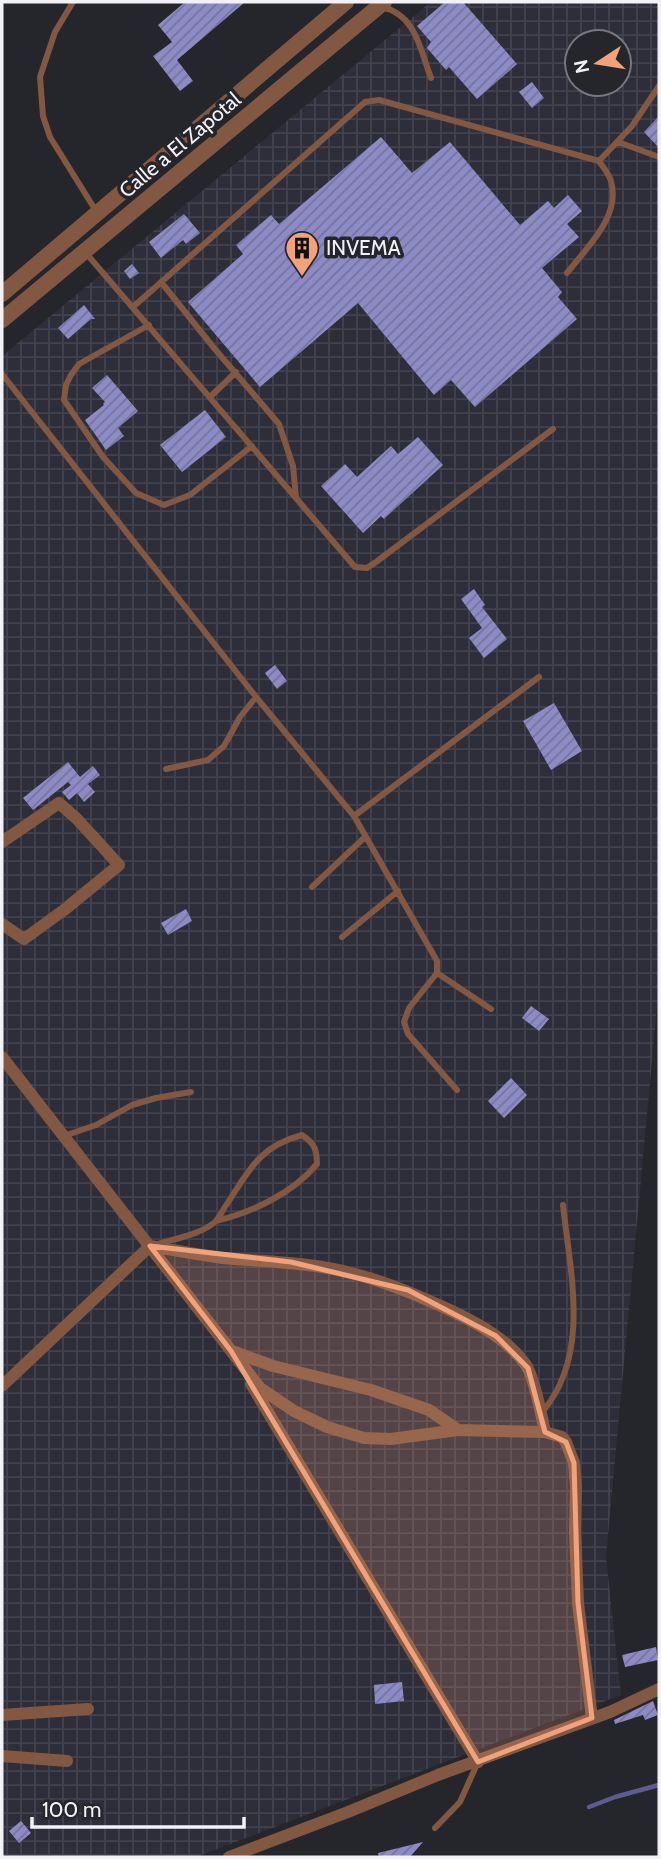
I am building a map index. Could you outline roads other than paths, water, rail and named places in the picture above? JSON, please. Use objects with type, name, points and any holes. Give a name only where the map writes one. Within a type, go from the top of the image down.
[{"type":"street","name":"Calle a El Zapotal","points":[[2,294],[346,2]]},
{"type":"street","name":"Calle a El Zapotal","points":[[2,320],[381,4]]},
{"type":"street","points":[[2,842],[58,803],[119,865],[24,939],[2,924]]},
{"type":"street","points":[[2,1057],[260,1388],[327,1427],[364,1438],[391,1439],[458,1430],[545,1432],[562,1437],[574,1463],[578,1603],[592,1718]]},
{"type":"street","points":[[2,1386],[150,1246]]},
{"type":"street","points":[[150,1246],[222,1258],[316,1266],[353,1273],[408,1290],[464,1317],[496,1336],[517,1354],[528,1368],[545,1432]]},
{"type":"street","points":[[231,1351],[273,1366],[371,1390],[429,1410],[458,1430]]},
{"type":"street","points":[[231,1351],[478,1762]]},
{"type":"street","points":[[229,1857],[438,1775],[610,1712],[659,1689]]},
{"type":"street","points":[[2,1715],[88,1709]]},
{"type":"street","points":[[2,1756],[67,1761]]},
{"type":"lane","points":[[72,2],[55,32],[40,77],[43,116],[50,137],[97,213]]},
{"type":"lane","points":[[381,4],[401,15],[411,25],[431,78]]},
{"type":"lane","points":[[600,161],[632,126],[659,86]]},
{"type":"lane","points":[[133,307],[365,102],[379,100],[600,161],[611,179],[613,199],[609,218],[567,273]]},
{"type":"lane","points":[[618,142],[659,157]]},
{"type":"lane","points":[[85,251],[355,567],[367,568],[553,429]]},
{"type":"lane","points":[[162,282],[279,424],[293,466],[296,498]]},
{"type":"lane","points":[[149,325],[79,364],[66,386],[64,400],[103,457],[136,493],[164,505],[190,495],[252,446]]},
{"type":"lane","points":[[210,397],[236,372]]},
{"type":"lane","points":[[2,374],[256,697],[354,816],[438,961],[437,973],[409,1008],[404,1022],[408,1034],[457,1090]]},
{"type":"lane","points":[[354,816],[539,677]]},
{"type":"lane","points":[[166,769],[208,760],[224,746],[240,717],[256,697]]},
{"type":"lane","points":[[312,887],[365,837]]},
{"type":"lane","points":[[342,937],[398,891]]},
{"type":"lane","points":[[437,973],[491,1009]]},
{"type":"lane","points":[[64,1136],[96,1125],[132,1105],[191,1092]]},
{"type":"lane","points":[[150,1246],[197,1233],[216,1221],[248,1211],[286,1192],[306,1177],[317,1164],[317,1150],[312,1141],[302,1135],[288,1139],[256,1160],[216,1221]]},
{"type":"lane","points":[[541,1413],[552,1401],[566,1371],[575,1303],[563,1205]]},
{"type":"lane","points":[[435,1828],[460,1802],[478,1762]]},
{"type":"waterway","points":[[589,1807],[659,1785]]},
{"type":"place","name":"INVEMA","points":[[302,278]]}]
